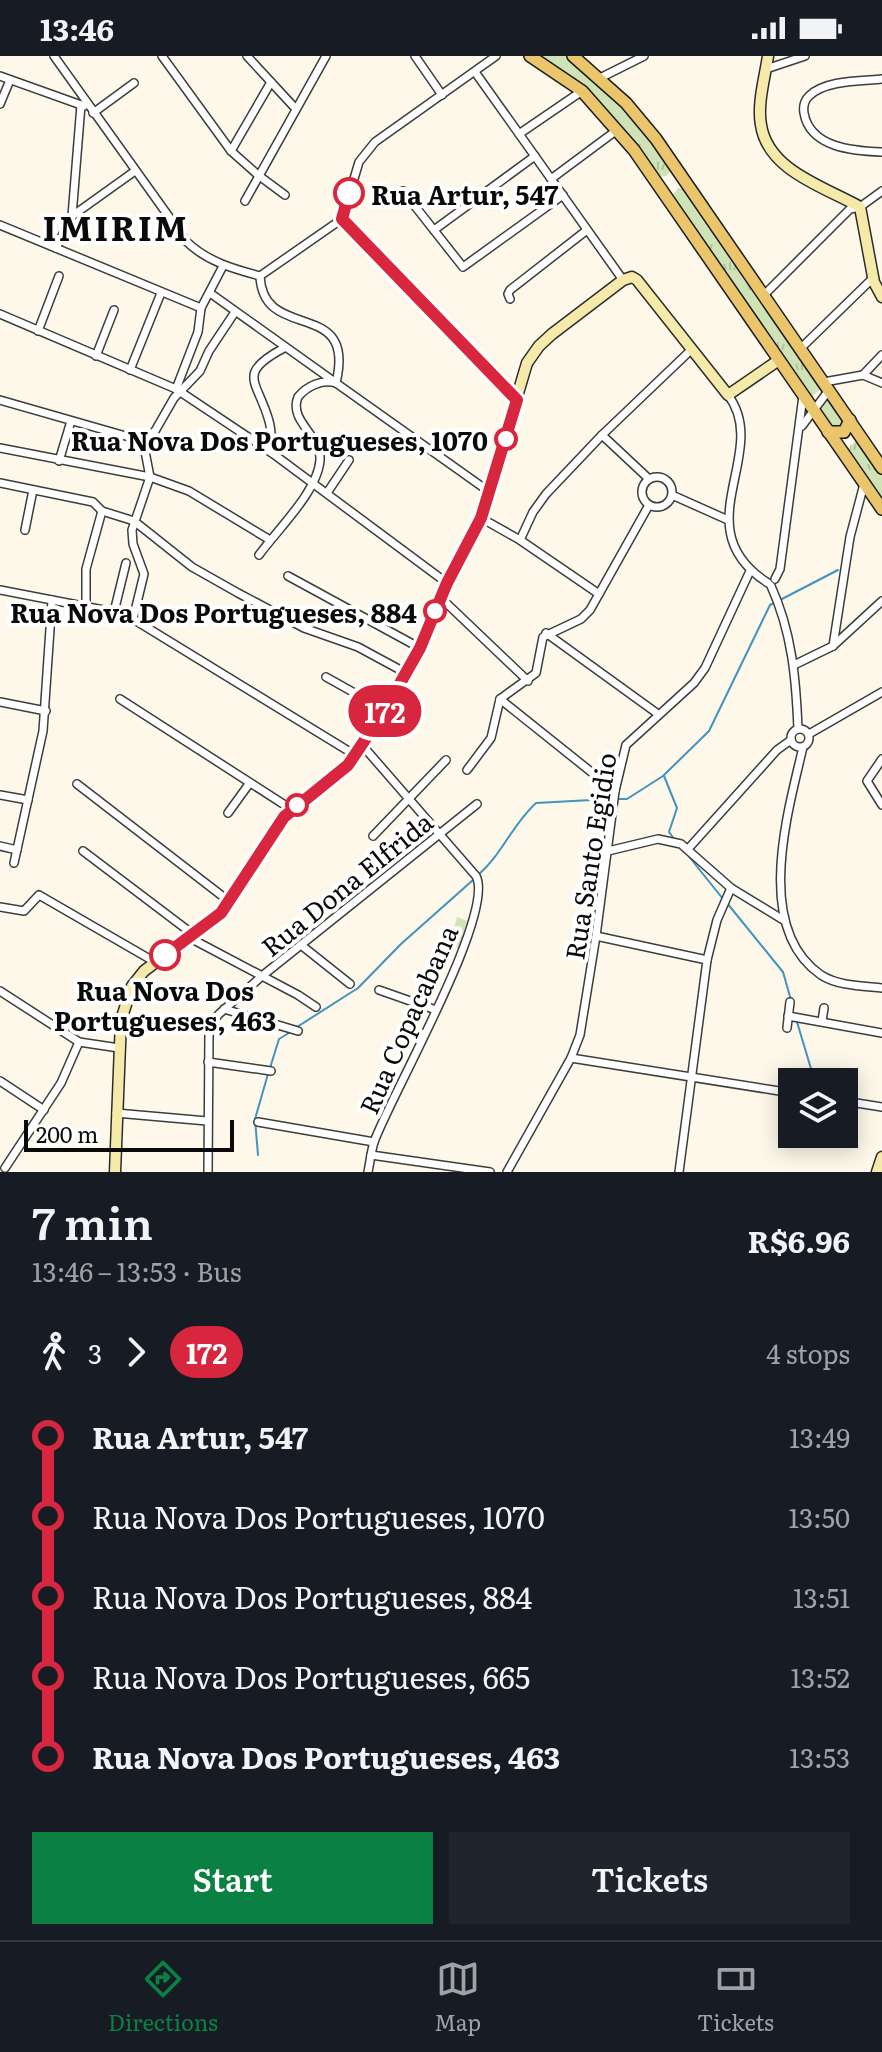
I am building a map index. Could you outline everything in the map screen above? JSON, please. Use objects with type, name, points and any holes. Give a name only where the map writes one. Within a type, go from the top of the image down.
[{"type":"main road","points":[[530,56],[582,91],[618,129],[655,178],[882,509]]},
{"type":"main road","points":[[573,56],[634,111],[674,164],[882,468]]},
{"type":"main road","points":[[655,178],[663,180],[669,177],[674,164]]},
{"type":"main road","points":[[668,198],[676,187],[690,188]]},
{"type":"main road","points":[[828,432],[844,432],[850,420]]},
{"type":"main road","points":[[844,455],[850,441],[861,437]]},
{"type":"street","points":[[54,56],[187,242],[223,266],[260,276],[342,219],[364,153],[375,142],[496,56]]},
{"type":"street","points":[[162,56],[231,151],[285,195]]},
{"type":"street","points":[[247,56],[295,108]]},
{"type":"street","points":[[245,201],[326,56]]},
{"type":"street","points":[[415,56],[442,95]]},
{"type":"street","points":[[618,56],[624,66]]},
{"type":"street","points":[[600,78],[644,56]]},
{"type":"street","points":[[768,56],[760,118],[770,148],[788,168],[860,207]]},
{"type":"street","points":[[766,69],[805,56]]},
{"type":"street","points":[[475,72],[623,280]]},
{"type":"street","points":[[0,76],[92,111]]},
{"type":"street","points":[[882,79],[818,90],[807,98],[803,108],[815,135],[851,151],[882,152]]},
{"type":"street","points":[[0,104],[10,80]]},
{"type":"street","points":[[231,151],[271,82]]},
{"type":"street","points":[[92,111],[134,83]]},
{"type":"street","points":[[519,134],[582,91]]},
{"type":"street","points":[[56,248],[72,216],[81,105]]},
{"type":"street","points":[[551,179],[618,129]]},
{"type":"street","points":[[434,230],[535,156]]},
{"type":"street","points":[[72,216],[135,171]]},
{"type":"street","points":[[403,191],[462,266],[563,195]]},
{"type":"street","points":[[763,296],[850,209],[860,207],[881,193]]},
{"type":"street","points":[[860,207],[873,278],[882,297]]},
{"type":"street","points":[[342,219],[517,400]]},
{"type":"street","points":[[0,225],[201,308]]},
{"type":"street","points":[[510,299],[510,290],[587,230]]},
{"type":"street","points":[[143,441],[155,431],[178,390],[198,332],[201,308],[223,266]]},
{"type":"street","points":[[38,331],[59,276]]},
{"type":"street","points":[[260,276],[261,291],[268,304],[330,333],[335,339],[340,353],[334,382]]},
{"type":"street","points":[[115,1172],[121,1020],[138,977],[213,921],[230,902],[274,830],[291,809],[338,774],[362,745],[420,648],[447,583],[481,518],[491,493],[527,363],[539,346],[623,280],[632,277],[637,280],[737,409],[742,427],[728,520],[735,544],[750,571],[772,582],[785,621],[794,665],[798,729]]},
{"type":"street","points":[[801,348],[873,278]]},
{"type":"street","points":[[130,370],[161,293]]},
{"type":"street","points":[[210,293],[491,493]]},
{"type":"street","points":[[96,356],[114,310]]},
{"type":"street","points":[[178,390],[200,371],[209,351],[235,312]]},
{"type":"street","points":[[0,314],[178,390],[272,453],[447,583]]},
{"type":"street","points":[[272,453],[269,422],[256,392],[254,375],[261,362],[284,348]]},
{"type":"street","points":[[520,540],[539,503],[602,435],[692,349]]},
{"type":"street","points":[[800,428],[826,386],[863,375],[882,355]]},
{"type":"street","points":[[728,395],[779,360]]},
{"type":"street","points":[[863,375],[882,383]]},
{"type":"street","points":[[259,555],[295,508],[319,466],[320,452],[295,403],[311,386],[334,382]]},
{"type":"street","points":[[772,582],[780,569],[803,396]]},
{"type":"street","points":[[0,400],[143,441]]},
{"type":"street","points":[[59,461],[71,421]]},
{"type":"street","points":[[602,435],[649,479]]},
{"type":"street","points":[[133,619],[144,574],[131,537],[150,477],[143,441]]},
{"type":"street","points":[[0,448],[150,477],[189,491],[270,540]]},
{"type":"street","points":[[327,493],[349,460]]},
{"type":"street","points":[[661,477],[666,479],[672,495],[663,507],[649,505],[642,488],[649,479],[661,477]]},
{"type":"street","points":[[0,483],[93,502],[102,511],[134,521],[192,567],[238,593],[304,628],[358,647],[406,673]]},
{"type":"street","points":[[833,646],[850,537],[864,484]]},
{"type":"street","points":[[25,530],[33,490]]},
{"type":"street","points":[[672,495],[728,520]]},
{"type":"street","points":[[467,770],[491,738],[500,699],[528,681],[539,667],[541,642],[546,633],[581,619],[590,610],[649,505]]},
{"type":"street","points":[[86,607],[86,569],[102,511]]},
{"type":"street","points":[[481,518],[520,540],[599,594]]},
{"type":"street","points":[[114,612],[126,563]]},
{"type":"street","name":"Rua Santo Egidio","points":[[507,1172],[571,1058],[580,1035],[615,791],[626,745],[694,683],[705,668],[750,571]]},
{"type":"street","points":[[288,576],[420,648]]},
{"type":"street","points":[[0,590],[114,612],[133,619],[355,755]]},
{"type":"street","points":[[441,598],[528,681]]},
{"type":"street","points":[[14,863],[46,711],[52,600]]},
{"type":"street","points":[[794,665],[833,646],[882,601]]},
{"type":"street","points":[[546,633],[658,714]]},
{"type":"street","points":[[326,677],[385,710]]},
{"type":"street","points":[[809,734],[882,692]]},
{"type":"street","points":[[120,699],[291,809]]},
{"type":"street","points":[[500,699],[615,791]]},
{"type":"street","points":[[0,702],[46,711]]},
{"type":"street","points":[[688,849],[777,750],[791,740],[792,733],[804,729],[809,734],[809,742],[803,747],[782,847],[780,874],[785,921],[800,952],[821,975],[843,983],[882,988]]},
{"type":"street","points":[[791,740],[803,747]]},
{"type":"street","points":[[362,745],[439,834]]},
{"type":"street","points":[[882,759],[867,781],[882,805]]},
{"type":"street","points":[[373,836],[446,760]]},
{"type":"street","points":[[77,784],[230,902]]},
{"type":"street","points":[[228,813],[249,784]]},
{"type":"street","points":[[0,795],[28,800]]},
{"type":"street","name":"Rua Dona Elfrida","points":[[208,1172],[210,1028],[224,1009],[262,976],[477,804]]},
{"type":"street","name":"Rua Copacabana","points":[[368,1172],[374,1142],[469,935],[480,891],[480,882],[439,834]]},
{"type":"street","points":[[608,851],[658,839],[670,841],[688,849],[731,888],[785,921]]},
{"type":"street","points":[[0,846],[17,850]]},
{"type":"street","points":[[83,851],[192,936],[316,1007]]},
{"type":"street","points":[[679,1172],[707,960],[717,920],[731,888]]},
{"type":"street","points":[[0,907],[24,911],[39,895],[155,962]]},
{"type":"street","points":[[596,936],[707,960]]},
{"type":"street","points":[[301,945],[350,984]]},
{"type":"street","points":[[379,990],[436,1010]]},
{"type":"street","points":[[0,991],[79,1042],[119,1048]]},
{"type":"street","points":[[787,1028],[790,1002]]},
{"type":"street","points":[[822,1021],[824,1008]]},
{"type":"street","points":[[224,1009],[296,1030],[289,1040]]},
{"type":"street","points":[[788,1016],[882,1033]]},
{"type":"street","points":[[5,1168],[61,1083],[79,1042]]},
{"type":"street","points":[[571,1058],[778,1091]]},
{"type":"street","points":[[208,1062],[271,1071]]},
{"type":"street","points":[[0,1081],[44,1110]]},
{"type":"street","points":[[858,1103],[882,1107]]},
{"type":"street","points":[[116,1113],[207,1121]]},
{"type":"street","points":[[258,1122],[374,1142]]},
{"type":"street","points":[[371,1155],[490,1172]]},
{"type":"street","points":[[877,1172],[882,1157]]},
{"type":"green space","points":[[536,56],[566,56],[581,66],[635,119],[670,166],[669,173],[658,177],[622,126],[583,89]]},
{"type":"green space","points":[[679,188],[686,190],[822,388],[811,397],[672,195]]},
{"type":"green space","points":[[827,398],[848,424],[833,430],[819,408]]},
{"type":"green space","points":[[856,441],[861,442],[882,472],[882,500],[849,452]]},
{"type":"green space","points":[[457,917],[467,921],[458,948],[450,945]]},
{"type":"waterway","points":[[780,600],[838,570]]},
{"type":"waterway","points":[[617,799],[627,799],[663,776],[709,731],[770,605],[774,603]]},
{"type":"waterway","points":[[664,776],[677,808],[669,832],[675,840]]},
{"type":"waterway","points":[[477,876],[536,803],[610,799]]},
{"type":"waterway","points":[[687,854],[723,899]]},
{"type":"waterway","points":[[297,1027],[358,988],[401,944],[473,880]]},
{"type":"waterway","points":[[727,903],[783,972],[791,1000]]},
{"type":"waterway","points":[[797,1022],[811,1068]]},
{"type":"waterway","points":[[270,1068],[279,1039],[292,1031]]},
{"type":"waterway","points":[[258,1155],[255,1119],[268,1074]]},
{"type":"bus line","name":"172","points":[[165,955],[221,913],[284,817],[348,765],[385,710],[420,648],[447,583],[481,518],[517,400],[342,219],[349,193]]},
{"type":"place","name":"Rua Artur, 547","points":[[349,193]]},
{"type":"place","name":"Rua Nova Dos Portugueses, 1070","points":[[506,439]]},
{"type":"place","name":"Rua Nova Dos Portugueses, 884","points":[[435,611]]},
{"type":"place","name":"Rua Nova Dos Portugueses, 463","points":[[165,955]]},
{"type":"district","name":"IMIRIM","points":[[116,226]]}]
